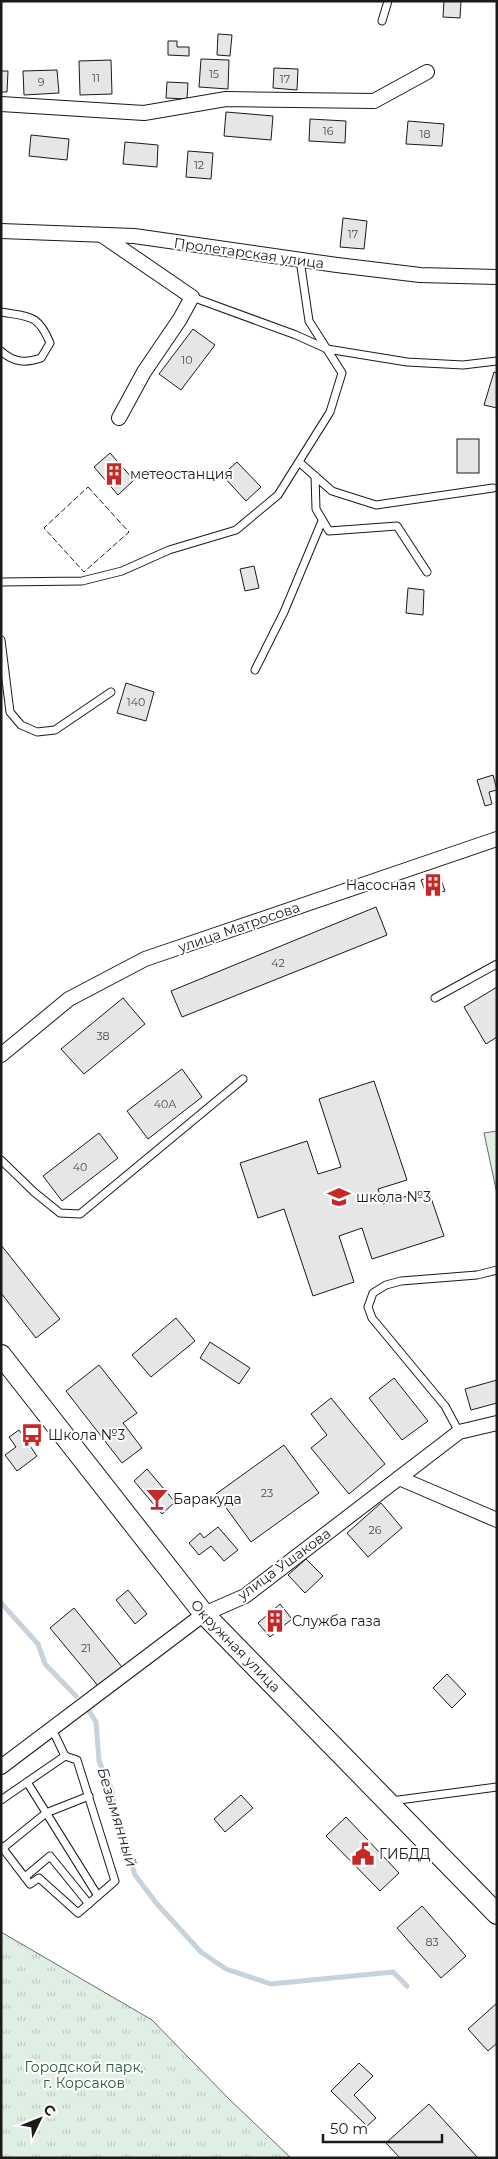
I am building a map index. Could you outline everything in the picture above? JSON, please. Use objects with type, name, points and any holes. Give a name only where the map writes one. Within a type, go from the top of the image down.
[{"type":"main road","name":"Окружная улица","points":[[1,1355],[204,1614],[497,1914]]},
{"type":"street","points":[[1,104],[144,113],[226,99],[374,101],[427,72]]},
{"type":"street","name":"Пролетарская улица","points":[[1,231],[134,236],[420,275],[497,277]]},
{"type":"street","points":[[102,235],[192,297],[180,319],[144,372],[119,418]]},
{"type":"street","name":"улица Матросова","points":[[1,1055],[69,999],[145,959],[497,839]]},
{"type":"street","name":"улица Ушакова","points":[[1,1767],[204,1614],[245,1596],[459,1432],[497,1423]]},
{"type":"street","points":[[399,1478],[497,1520]]},
{"type":"lane","points":[[382,21],[388,1]]},
{"type":"lane","points":[[1,582],[82,581],[122,571],[169,550],[236,530],[278,495],[330,412],[342,373],[309,321],[300,260]]},
{"type":"lane","points":[[192,297],[296,334],[327,349],[407,362],[463,365],[497,361]]},
{"type":"lane","points":[[1,312],[31,317],[43,327],[50,343],[41,358],[26,363],[8,357],[1,351]]},
{"type":"lane","points":[[299,462],[332,491],[376,506],[493,488]]},
{"type":"lane","points":[[315,476],[316,509],[329,531],[397,526],[427,572]]},
{"type":"lane","points":[[255,670],[284,612],[322,521]]},
{"type":"lane","points":[[1,640],[10,712],[21,725],[37,732],[55,730],[111,692]]},
{"type":"lane","points":[[435,998],[497,964]]},
{"type":"lane","points":[[1,1160],[34,1192],[60,1213],[80,1214],[243,1079]]},
{"type":"lane","points":[[459,1432],[445,1406],[372,1318],[368,1307],[373,1293],[386,1285],[401,1281],[477,1275],[497,1270]]},
{"type":"lane","points":[[52,1729],[65,1756],[77,1760],[89,1796],[115,1881],[78,1913],[39,1878],[30,1884],[2,1847],[46,1813],[89,1796]]},
{"type":"lane","points":[[1,1800],[65,1756]]},
{"type":"lane","points":[[27,1782],[98,1896]]},
{"type":"lane","points":[[386,1801],[497,1787]]},
{"type":"lane","points":[[24,1877],[50,1856],[89,1904]]},
{"type":"green space","points":[[497,1131],[497,1194],[484,1133]]},
{"type":"green space","name":"Городской парк, г. Корсаков","points":[[1,1932],[152,2020],[230,2100],[291,2158],[1,2158]]},
{"type":"building","points":[[444,1],[461,1],[460,18],[443,17]]},
{"type":"building","points":[[218,34],[232,35],[230,56],[217,55]]},
{"type":"building","points":[[168,41],[177,41],[177,47],[189,47],[189,56],[168,55]]},
{"type":"building","points":[[201,59],[229,60],[228,89],[199,87]]},
{"type":"building","points":[[111,60],[112,94],[80,95],[79,61]]},
{"type":"building","points":[[274,68],[298,69],[297,90],[273,88]]},
{"type":"building","points":[[57,70],[59,93],[24,95],[23,71]]},
{"type":"building","points":[[1,71],[8,71],[7,92],[1,92]]},
{"type":"building","points":[[167,82],[188,83],[187,99],[166,98]]},
{"type":"building","points":[[226,112],[273,116],[271,140],[224,136]]},
{"type":"building","points":[[310,119],[346,121],[345,143],[309,141]]},
{"type":"building","points":[[408,121],[444,124],[442,146],[406,144]]},
{"type":"building","points":[[31,135],[69,139],[67,160],[29,156]]},
{"type":"building","points":[[125,142],[158,145],[157,167],[123,164]]},
{"type":"building","points":[[188,151],[213,153],[211,179],[186,177]]},
{"type":"building","points":[[343,218],[367,221],[364,249],[340,247]]},
{"type":"building","points":[[193,329],[215,345],[181,390],[159,374]]},
{"type":"building","points":[[494,372],[497,373],[497,408],[484,405]]},
{"type":"building","points":[[457,439],[479,439],[479,473],[457,473]]},
{"type":"building","name":"метеостанция","points":[[110,453],[134,480],[118,495],[94,467]]},
{"type":"building","points":[[237,462],[261,487],[246,501],[222,475]]},
{"type":"building","points":[[254,566],[259,588],[245,591],[240,569]]},
{"type":"building","points":[[408,588],[424,590],[423,615],[406,613]]},
{"type":"building","points":[[126,683],[154,692],[146,721],[117,713]]},
{"type":"building","points":[[493,775],[497,790],[489,792],[492,804],[485,806],[477,780]]},
{"type":"building","name":"Насосная","points":[[439,874],[445,891],[427,896],[421,880]]},
{"type":"building","points":[[376,907],[387,935],[182,1017],[171,991]]},
{"type":"building","points":[[497,987],[497,1037],[486,1044],[464,1007]]},
{"type":"building","points":[[123,998],[145,1024],[84,1074],[61,1049]]},
{"type":"building","points":[[182,1069],[202,1097],[148,1139],[127,1111]]},
{"type":"building","points":[[374,1081],[407,1180],[378,1189],[383,1204],[428,1189],[444,1236],[372,1259],[362,1228],[339,1236],[354,1282],[313,1296],[284,1209],[258,1218],[240,1163],[307,1141],[318,1174],[341,1167],[319,1099]]},
{"type":"building","points":[[99,1133],[118,1158],[62,1201],[43,1176]]},
{"type":"building","points":[[1,1245],[60,1319],[36,1338],[1,1293]]},
{"type":"building","points":[[176,1318],[195,1341],[151,1377],[132,1355]]},
{"type":"building","points":[[210,1342],[250,1368],[239,1384],[200,1358]]},
{"type":"building","points":[[99,1365],[137,1413],[123,1423],[142,1448],[122,1463],[66,1391]]},
{"type":"building","points":[[394,1378],[428,1421],[402,1440],[369,1398]]},
{"type":"building","points":[[497,1380],[497,1403],[471,1410],[465,1389]]},
{"type":"building","points":[[331,1398],[385,1464],[349,1494],[311,1448],[327,1435],[311,1414]]},
{"type":"building","points":[[19,1430],[37,1456],[17,1471],[5,1455],[16,1447],[9,1437]]},
{"type":"building","points":[[284,1445],[319,1493],[251,1542],[216,1494]]},
{"type":"building","points":[[147,1469],[175,1502],[162,1514],[134,1481]]},
{"type":"building","points":[[381,1503],[402,1528],[368,1557],[347,1533]]},
{"type":"building","points":[[218,1527],[238,1550],[224,1561],[211,1546],[199,1555],[189,1543],[200,1533],[204,1538]]},
{"type":"building","points":[[306,1559],[323,1576],[305,1593],[288,1575]]},
{"type":"building","points":[[128,1590],[147,1614],[135,1624],[116,1600]]},
{"type":"building","name":"Служба газа","points":[[280,1604],[292,1619],[270,1637],[258,1623]]},
{"type":"building","points":[[74,1608],[122,1667],[99,1687],[50,1628]]},
{"type":"building","points":[[447,1674],[466,1694],[452,1708],[433,1688]]},
{"type":"building","points":[[241,1795],[253,1808],[225,1832],[214,1819]]},
{"type":"building","name":"ГИБДД","points":[[346,1817],[399,1873],[380,1891],[326,1836]]},
{"type":"building","points":[[422,1906],[466,1956],[441,1978],[397,1928]]},
{"type":"building","points":[[497,2003],[497,2043],[488,2051],[468,2029]]},
{"type":"building","points":[[359,2063],[373,2076],[354,2095],[376,2118],[367,2126],[331,2091]]},
{"type":"building","points":[[429,2104],[478,2158],[400,2158],[386,2143]]},
{"type":"waterway","name":"Безымянный","points":[[1,1603],[38,1644],[45,1664],[76,1696]]},
{"type":"waterway","name":"Безымянный","points":[[89,1711],[96,1722],[99,1761],[112,1790],[115,1815],[124,1833],[135,1875],[157,1904],[201,1952],[226,1969],[271,1984],[393,1972],[407,1986]]},
{"type":"fence","points":[[88,487],[129,532],[84,572],[44,528],[88,487]]},
{"type":"place","name":"метеостанция","points":[[114,474]]},
{"type":"place","name":"Насосная","points":[[433,885]]},
{"type":"place","name":"школа №3","points":[[339,1197]]},
{"type":"place","name":"Школа №3","points":[[32,1435]]},
{"type":"place","name":"Баракуда","points":[[157,1499]]},
{"type":"place","name":"Служба газа","points":[[275,1621]]},
{"type":"place","name":"ГИБДД","points":[[363,1854]]}]
